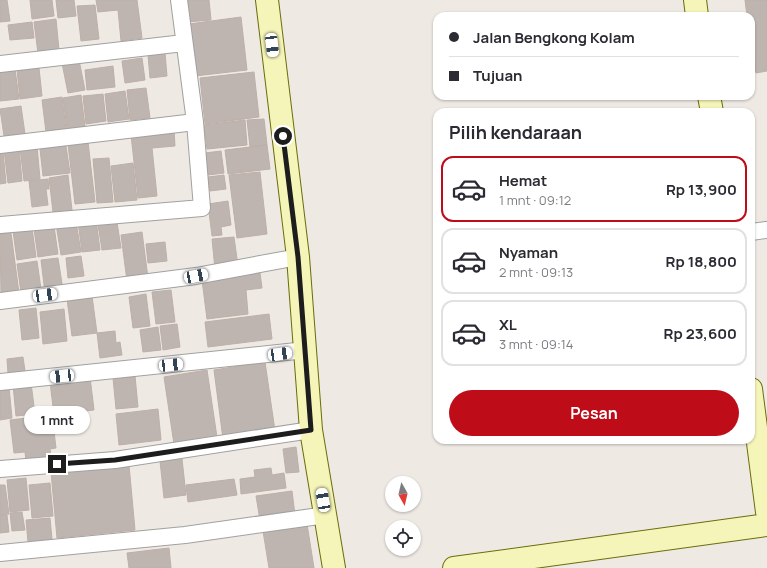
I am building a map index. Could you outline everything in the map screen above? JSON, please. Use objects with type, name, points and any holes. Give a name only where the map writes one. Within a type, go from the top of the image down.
[{"type":"street","points":[[0,225],[202,208],[194,122],[179,0]]},
{"type":"street","points":[[267,0],[298,257],[311,430],[334,568]]},
{"type":"street","points":[[695,0],[696,12]]},
{"type":"street","points":[[0,64],[184,43]]},
{"type":"street","points":[[0,145],[194,122]]},
{"type":"street","points":[[0,301],[196,276],[298,257]]},
{"type":"street","points":[[0,382],[306,350]]},
{"type":"street","points":[[755,420],[767,512]]},
{"type":"street","points":[[0,469],[115,460],[311,430]]},
{"type":"street","points":[[0,553],[185,535],[326,514]]},
{"type":"street","points":[[454,568],[767,525]]},
{"type":"building","points":[[0,0],[7,0],[10,21],[0,22]]},
{"type":"building","points":[[30,0],[52,0],[54,16],[32,19]]},
{"type":"building","points":[[56,0],[74,0],[76,16],[58,18]]},
{"type":"building","points":[[96,0],[137,0],[142,38],[121,41],[118,10],[98,12]]},
{"type":"building","points":[[185,0],[209,0],[211,20],[187,22]]},
{"type":"building","points":[[745,0],[767,0],[767,71],[756,73],[755,12],[746,12]]},
{"type":"building","points":[[95,5],[99,39],[81,41],[77,6]]},
{"type":"building","points":[[241,17],[247,70],[195,76],[189,24]]},
{"type":"building","points":[[56,19],[59,50],[38,53],[34,22]]},
{"type":"building","points":[[32,22],[34,38],[10,40],[8,25]]},
{"type":"building","points":[[165,53],[167,76],[150,78],[148,55]]},
{"type":"building","points":[[142,58],[145,80],[125,83],[122,61]]},
{"type":"building","points":[[79,60],[85,90],[68,93],[62,63]]},
{"type":"building","points":[[113,66],[115,87],[87,90],[85,70]]},
{"type":"building","points":[[39,68],[42,96],[20,99],[17,70]]},
{"type":"building","points":[[15,69],[19,99],[0,101],[0,71]]},
{"type":"building","points":[[254,72],[259,117],[205,124],[200,78]]},
{"type":"building","points":[[146,88],[150,118],[130,120],[127,90]]},
{"type":"building","points":[[125,91],[129,119],[108,122],[105,94]]},
{"type":"building","points":[[103,94],[106,121],[86,124],[83,96]]},
{"type":"building","points":[[81,95],[85,126],[67,129],[63,98]]},
{"type":"building","points":[[62,97],[66,129],[46,132],[42,100]]},
{"type":"building","points":[[21,106],[25,134],[4,136],[0,109]]},
{"type":"building","points":[[264,119],[267,145],[250,147],[247,120]]},
{"type":"building","points":[[245,120],[247,145],[207,149],[204,125]]},
{"type":"building","points":[[174,130],[175,146],[152,148],[157,196],[138,198],[131,135]]},
{"type":"building","points":[[88,142],[95,202],[75,204],[68,144]]},
{"type":"building","points":[[267,145],[270,169],[228,174],[225,150]]},
{"type":"building","points":[[37,146],[40,179],[24,181],[20,148]]},
{"type":"building","points":[[66,146],[70,173],[43,176],[40,149]]},
{"type":"building","points":[[19,148],[22,181],[8,183],[4,150]]},
{"type":"building","points":[[221,151],[224,173],[208,175],[205,153]]},
{"type":"building","points":[[0,152],[3,152],[6,183],[0,184]]},
{"type":"building","points":[[109,158],[113,202],[97,203],[93,159]]},
{"type":"building","points":[[133,163],[137,200],[115,202],[111,166]]},
{"type":"building","points":[[260,172],[267,234],[237,238],[229,175]]},
{"type":"building","points":[[68,175],[72,210],[53,212],[49,178]]},
{"type":"building","points":[[224,175],[226,189],[210,191],[208,177]]},
{"type":"building","points":[[48,179],[49,189],[46,189],[48,205],[32,207],[29,181]]},
{"type":"building","points":[[228,201],[231,225],[221,227],[222,235],[212,236],[208,204]]},
{"type":"building","points":[[116,216],[121,248],[102,250],[97,218]]},
{"type":"building","points":[[96,219],[100,250],[82,252],[78,222]]},
{"type":"building","points":[[76,222],[81,252],[61,255],[56,224]]},
{"type":"building","points":[[54,226],[58,254],[38,257],[34,229]]},
{"type":"building","points":[[32,228],[36,257],[17,260],[13,231]]},
{"type":"building","points":[[142,232],[148,278],[127,281],[121,235]]},
{"type":"building","points":[[11,233],[19,293],[1,296],[0,234]]},
{"type":"building","points":[[234,237],[238,266],[215,269],[212,239]]},
{"type":"building","points":[[165,242],[167,261],[148,263],[146,244]]},
{"type":"building","points":[[81,256],[84,276],[68,278],[66,258]]},
{"type":"building","points":[[58,258],[63,290],[45,293],[41,260]]},
{"type":"building","points":[[37,261],[41,289],[21,292],[17,264]]},
{"type":"building","points":[[260,273],[262,288],[246,290],[248,314],[207,319],[202,280]]},
{"type":"building","points":[[171,290],[175,322],[156,324],[152,292]]},
{"type":"building","points":[[146,294],[150,326],[133,328],[129,297]]},
{"type":"building","points":[[92,296],[97,333],[72,336],[67,299]]},
{"type":"building","points":[[36,308],[39,338],[22,340],[19,310]]},
{"type":"building","points":[[64,309],[67,341],[43,344],[40,312]]},
{"type":"building","points":[[269,314],[272,339],[208,347],[205,322]]},
{"type":"building","points":[[177,324],[180,347],[163,350],[160,326]]},
{"type":"building","points":[[158,327],[161,350],[143,352],[140,330]]},
{"type":"building","points":[[115,331],[116,343],[120,342],[122,355],[100,358],[97,333]]},
{"type":"building","points":[[23,357],[25,371],[8,373],[7,359]]},
{"type":"building","points":[[265,362],[275,431],[223,439],[214,370]]},
{"type":"building","points":[[207,370],[218,444],[175,451],[164,377]]},
{"type":"building","points":[[135,376],[138,407],[116,409],[113,378]]},
{"type":"building","points":[[90,377],[94,410],[54,415],[50,382]]},
{"type":"building","points":[[31,383],[35,414],[16,416],[13,385]]},
{"type":"building","points":[[9,387],[12,418],[0,420],[0,388]]},
{"type":"building","points":[[158,409],[161,440],[119,445],[116,414]]},
{"type":"building","points":[[52,415],[56,448],[50,449],[51,458],[26,461],[25,452],[14,453],[10,420]]},
{"type":"building","points":[[296,447],[299,472],[286,473],[283,449]]},
{"type":"building","points":[[182,459],[186,495],[164,498],[160,461]]},
{"type":"building","points":[[129,465],[135,530],[57,538],[51,472]]},
{"type":"building","points":[[271,468],[272,475],[284,473],[286,488],[241,494],[240,479],[255,477],[254,470]]},
{"type":"building","points":[[26,478],[29,510],[10,512],[7,480]]},
{"type":"building","points":[[234,479],[237,495],[188,502],[186,485]]},
{"type":"building","points":[[50,483],[53,516],[32,518],[29,485]]},
{"type":"building","points":[[0,485],[5,485],[9,514],[0,515]]},
{"type":"building","points":[[292,491],[295,515],[260,520],[256,496]]},
{"type":"building","points":[[22,512],[25,530],[12,531],[10,513]]},
{"type":"building","points":[[0,515],[7,515],[9,532],[0,533]]},
{"type":"building","points":[[50,518],[52,539],[28,542],[26,520]]},
{"type":"building","points":[[307,524],[314,568],[269,568],[263,531]]},
{"type":"building","points":[[169,548],[171,568],[129,568],[127,553]]},
{"type":"route","points":[[57,464],[115,460],[311,430],[298,257],[283,136]]}]
